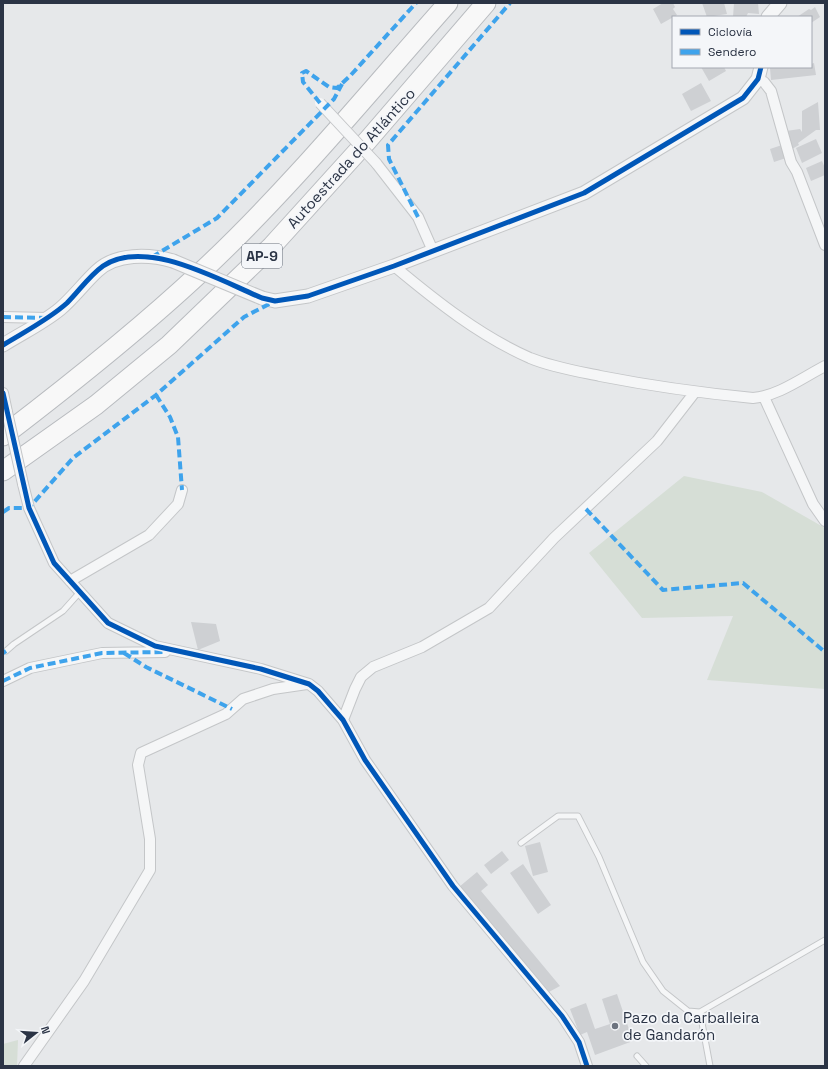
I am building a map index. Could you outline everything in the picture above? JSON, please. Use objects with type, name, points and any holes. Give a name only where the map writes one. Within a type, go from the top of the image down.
[{"type":"highway","name":"Autoestrada do Atlántico","points":[[3,436],[93,368],[201,272],[268,205],[448,3]]},
{"type":"highway","name":"Autoestrada do Atlántico","points":[[3,470],[96,405],[169,345],[272,246],[368,140],[486,3]]},
{"type":"street","points":[[769,16],[780,3]]},
{"type":"street","points":[[760,73],[764,82],[771,91],[791,162],[797,172],[825,245]]},
{"type":"street","points":[[3,345],[47,318],[67,302],[97,270],[108,263],[134,257],[152,257],[173,261],[262,298],[275,301],[308,296],[394,266],[584,193],[743,98],[760,73]]},
{"type":"street","points":[[320,103],[376,163],[418,218],[433,251]]},
{"type":"street","points":[[394,266],[441,305],[492,337],[529,357],[556,367],[645,385],[695,392],[764,398],[825,366]]},
{"type":"street","points":[[3,317],[47,318]]},
{"type":"street","points":[[343,720],[361,677],[373,667],[422,647],[489,608],[554,538],[657,441],[695,392]]},
{"type":"street","points":[[3,393],[29,508],[54,563],[70,582],[108,623],[155,646],[261,669],[309,684],[343,720],[365,760],[453,886],[562,1016],[579,1042],[587,1066]]},
{"type":"street","points":[[764,398],[813,504],[825,521]]},
{"type":"street","points":[[70,582],[149,535],[178,504],[182,490]]},
{"type":"street","points":[[3,681],[30,668],[102,653],[181,652]]},
{"type":"street","points":[[24,1066],[84,981],[150,870],[150,838],[138,765],[141,753],[226,714],[243,699],[273,689],[309,684]]},
{"type":"lane","points":[[6,651],[63,611],[80,592]]},
{"type":"lane","points":[[521,843],[558,816],[578,816],[599,857],[644,962],[662,991],[688,1011],[700,1012],[825,940]]},
{"type":"lane","points":[[700,1012],[710,1066]]},
{"type":"lane","points":[[637,1056],[646,1066]]},
{"type":"shaded area","points":[[684,476],[762,492],[825,528],[825,689],[707,680],[733,616],[642,618],[589,553]]},
{"type":"shaded area","points":[[18,1040],[17,1066],[3,1066],[3,1044]]},
{"type":"building","points":[[663,3],[673,3],[675,7],[673,9],[677,15],[672,16],[672,18],[661,24],[653,9]]},
{"type":"building","points":[[702,3],[724,3],[727,14],[707,16]]},
{"type":"building","points":[[734,3],[758,3],[759,14],[748,13],[746,16],[733,16]]},
{"type":"building","points":[[815,7],[820,17],[812,22],[812,16],[798,16],[809,9],[811,10]]},
{"type":"building","points":[[814,63],[816,75],[771,80],[770,68],[812,68],[812,64]]},
{"type":"building","points":[[702,68],[724,68],[726,71],[709,81]]},
{"type":"building","points":[[701,83],[711,101],[691,111],[682,94]]},
{"type":"building","points":[[818,102],[820,130],[816,130],[798,143],[799,145],[792,149],[786,131],[800,129],[802,132],[802,111]]},
{"type":"building","points":[[816,139],[822,153],[802,163],[796,148]]},
{"type":"building","points":[[782,145],[786,158],[774,162],[770,149]]},
{"type":"building","points":[[822,161],[825,168],[825,175],[811,181],[806,168]]},
{"type":"building","points":[[191,622],[216,624],[220,641],[198,650]]},
{"type":"building","points":[[540,842],[548,872],[533,876],[525,846]]},
{"type":"building","points":[[502,851],[509,860],[491,874],[484,865]]},
{"type":"building","points":[[523,864],[551,905],[538,914],[510,873]]},
{"type":"building","points":[[477,872],[488,885],[481,891],[560,986],[547,993],[459,887]]},
{"type":"building","name":"Pazo da Carballeira de Gandarón","points":[[617,994],[633,1041],[595,1055],[587,1032],[580,1035],[570,1009],[586,1003],[595,1029],[610,1024],[602,999]]},
{"type":"marked path","points":[[320,103],[303,82],[302,73],[306,71],[329,87],[337,88],[350,76],[416,3]]},
{"type":"marked path","points":[[418,217],[389,159],[388,145],[510,3]]},
{"type":"marked path","points":[[152,257],[217,218],[334,99],[342,84]]},
{"type":"marked path","points":[[3,512],[9,508],[29,508],[73,458],[156,395],[244,317],[275,301]]},
{"type":"marked path","points":[[3,317],[47,318]]},
{"type":"marked path","points":[[156,395],[170,417],[178,437],[182,490]]},
{"type":"marked path","points":[[586,509],[663,590],[743,583],[825,652]]},
{"type":"marked path","points":[[3,681],[30,668],[102,653],[163,652]]},
{"type":"marked path","points":[[124,653],[146,667],[232,709]]},
{"type":"cycle path","points":[[3,345],[52,315],[67,303],[98,270],[120,258],[140,256],[161,259],[183,265],[262,298],[275,301],[308,296],[394,266],[584,193],[743,98],[758,79],[761,68]]},
{"type":"cycle path","points":[[3,393],[29,508],[54,563],[108,623],[155,646],[261,669],[309,684],[318,691],[343,720],[365,760],[453,886],[562,1016],[579,1042],[587,1066]]},
{"type":"place","name":"Pazo da Carballeira de Gandarón","points":[[615,1026]]}]
